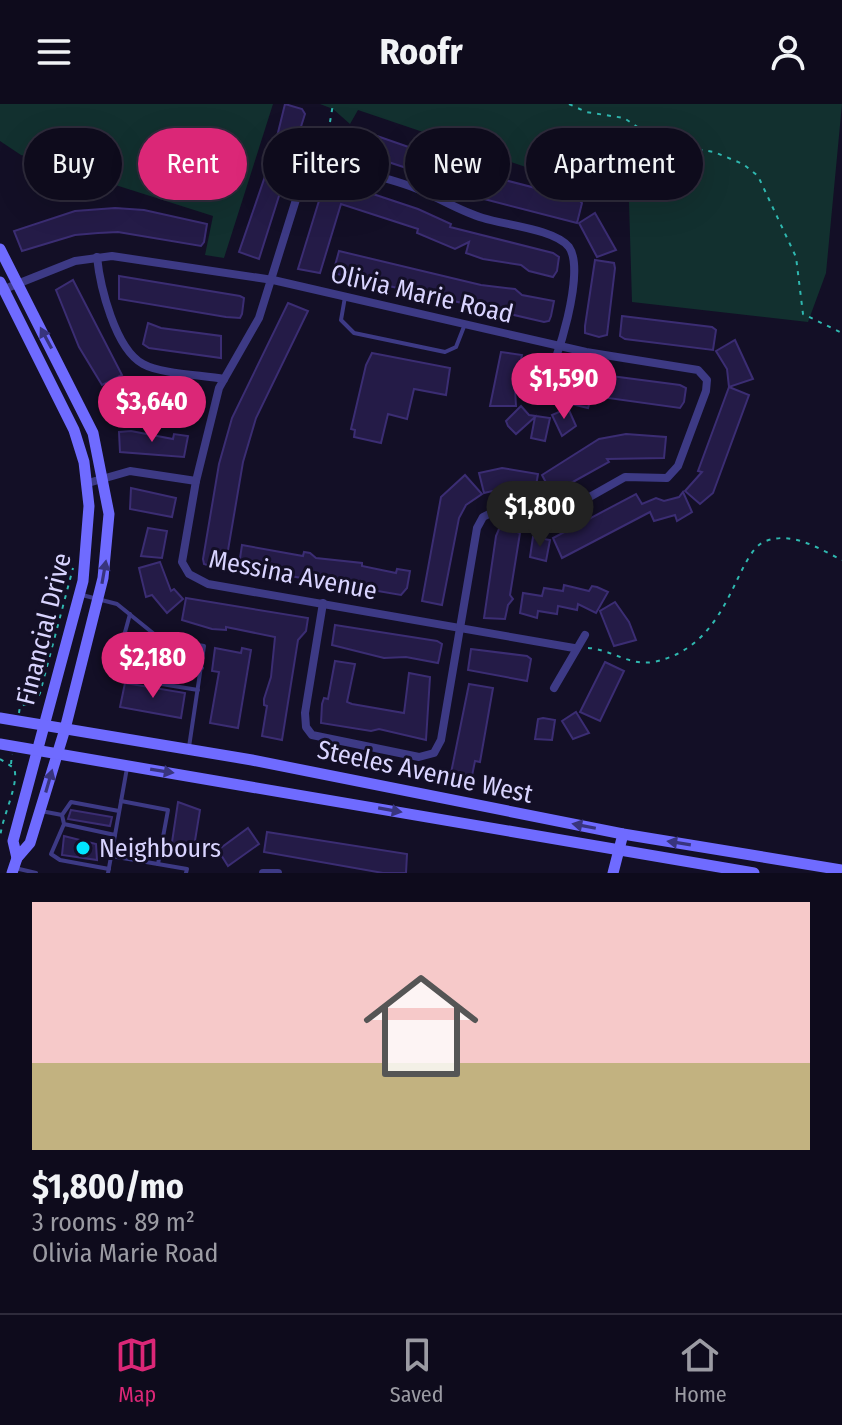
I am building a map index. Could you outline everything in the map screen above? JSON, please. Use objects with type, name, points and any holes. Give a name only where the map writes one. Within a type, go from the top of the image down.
[{"type":"main road","name":"Financial Drive","points":[[0,249],[81,403],[97,446],[104,478],[108,539],[99,598],[65,729],[30,843],[14,867]]},
{"type":"main road","name":"Financial Drive","points":[[1,287],[69,417],[88,483],[89,529],[79,595],[13,841],[14,867]]},
{"type":"main road","name":"Steeles Avenue West","points":[[0,718],[189,750],[623,834],[842,870]]},
{"type":"main road","name":"Steeles Avenue West","points":[[0,744],[754,873]]},
{"type":"main road","points":[[437,818],[447,805],[458,802]]},
{"type":"main road","points":[[613,873],[623,834]]},
{"type":"street","points":[[389,180],[413,187],[481,218],[556,237],[569,247],[575,264],[570,303],[551,373],[543,388]]},
{"type":"street","name":"Messina Avenue","points":[[297,200],[259,318],[224,379],[196,481],[182,562],[189,574],[208,584],[574,648]]},
{"type":"street","points":[[97,257],[100,289],[134,357],[151,367],[224,379]]},
{"type":"street","name":"Olivia Marie Road","points":[[1,287],[17,284],[75,261],[97,257],[273,280],[558,346],[698,370],[707,380],[706,391],[678,466],[667,478],[625,477],[556,516],[542,518],[493,512],[483,517],[477,528],[462,626]]},
{"type":"street","points":[[88,483],[130,471],[196,481]]},
{"type":"street","points":[[323,603],[305,713],[306,727],[312,735],[330,741],[419,757],[434,753],[441,740],[462,626]]},
{"type":"street","points":[[554,688],[574,648],[585,635]]},
{"type":"street","points":[[263,873],[278,873]]},
{"type":"lane","points":[[345,297],[342,323],[349,330],[362,335],[445,352],[456,347],[465,324]]},
{"type":"lane","points":[[79,595],[117,604],[159,638],[204,646],[189,750]]},
{"type":"lane","points":[[130,614],[113,676],[198,690]]},
{"type":"lane","points":[[118,653],[202,668]]},
{"type":"lane","points":[[119,811],[71,802],[62,815],[64,824],[51,849],[55,858],[108,871],[115,835],[127,765]]},
{"type":"lane","points":[[121,801],[168,810],[158,864]]},
{"type":"lane","points":[[81,812],[82,804]]},
{"type":"lane","points":[[93,814],[94,806]]},
{"type":"lane","points":[[105,816],[106,809]]},
{"type":"lane","points":[[40,811],[62,815]]},
{"type":"lane","points":[[64,824],[91,826],[115,835]]},
{"type":"lane","points":[[101,832],[103,825]]},
{"type":"lane","points":[[111,856],[187,869],[186,873]]},
{"type":"lane","points":[[14,867],[36,873]]},
{"type":"path","points":[[328,128],[333,104]]},
{"type":"path","points":[[569,104],[586,112],[624,118],[663,144],[714,152],[750,169],[764,185],[796,257],[803,314],[842,333]]},
{"type":"path","points":[[574,648],[598,649],[644,663],[665,659],[689,646],[712,626],[755,548],[766,541],[803,541],[842,560]]},
{"type":"path","points":[[19,713],[20,706],[36,701],[40,693],[76,559]]},
{"type":"path","points":[[0,759],[11,764]]},
{"type":"path","points":[[0,839],[7,802],[16,780],[11,759]]},
{"type":"green space","points":[[0,104],[273,104],[247,186],[247,128],[138,128],[138,192],[122,187],[122,128],[24,128],[24,156],[0,141]]},
{"type":"green space","points":[[320,104],[842,104],[826,273],[808,322],[632,302],[629,202],[623,200],[703,200],[703,128],[526,128],[526,167],[510,162],[510,128],[411,128],[358,110],[350,124],[333,109]]},
{"type":"green space","points":[[163,200],[242,200],[224,258],[205,255],[213,216]]},
{"type":"building","points":[[285,104],[302,109],[305,114],[301,128],[279,128]]},
{"type":"building","points":[[389,140],[405,146],[405,168],[389,162]]},
{"type":"building","points":[[510,181],[526,186],[526,200],[579,200],[582,203],[577,223],[488,200],[510,200]]},
{"type":"building","points":[[263,182],[263,200],[278,200],[259,259],[239,252]]},
{"type":"building","points":[[389,199],[418,209],[451,224],[450,227],[559,257],[553,277],[529,271],[521,265],[483,259],[466,253],[469,242],[455,249],[417,233],[418,229],[341,204],[320,273],[298,269],[319,200]]},
{"type":"building","points":[[115,208],[144,210],[207,224],[204,242],[201,246],[118,232],[75,235],[22,251],[14,231],[75,211]]},
{"type":"building","points":[[595,213],[616,250],[597,257],[579,223]]},
{"type":"building","points":[[339,251],[481,285],[515,289],[522,295],[554,301],[551,316],[549,321],[544,322],[333,273]]},
{"type":"building","points":[[595,260],[614,263],[615,268],[607,335],[599,337],[585,333]]},
{"type":"building","points":[[119,276],[240,296],[244,298],[242,314],[240,318],[226,317],[119,299]]},
{"type":"building","points":[[73,280],[122,375],[102,385],[79,347],[56,290]]},
{"type":"building","points":[[288,303],[308,311],[256,418],[243,462],[225,568],[210,566],[204,564],[203,559],[219,464],[232,418]]},
{"type":"building","points":[[622,316],[712,327],[716,330],[713,350],[625,339],[620,336]]},
{"type":"building","points":[[148,323],[161,328],[221,336],[221,358],[149,348],[143,344]]},
{"type":"building","points":[[735,340],[753,379],[729,387],[727,369],[716,351]]},
{"type":"building","points":[[501,352],[522,355],[515,388],[516,406],[490,406]]},
{"type":"building","points":[[372,353],[450,368],[446,395],[414,389],[407,419],[388,414],[381,443],[354,437],[355,430],[351,429],[366,365]]},
{"type":"building","points":[[578,367],[598,375],[588,408],[567,403]]},
{"type":"building","points":[[611,376],[680,385],[686,388],[684,402],[680,408],[608,398]]},
{"type":"building","points":[[122,379],[138,385],[144,383],[199,394],[194,416],[115,401]]},
{"type":"building","points":[[729,387],[749,395],[713,493],[700,504],[685,491],[702,472],[698,471]]},
{"type":"building","points":[[521,406],[529,415],[550,418],[545,441],[531,438],[535,417],[516,434],[508,426],[506,421]]},
{"type":"building","points":[[568,408],[576,426],[562,436],[552,415]]},
{"type":"building","points":[[131,431],[173,439],[174,434],[188,436],[184,457],[120,452],[119,432]]},
{"type":"building","points":[[626,434],[666,437],[664,458],[607,459],[609,462],[571,483],[554,492],[550,490],[542,475],[599,439]]},
{"type":"building","points":[[502,468],[538,474],[535,492],[532,491],[531,496],[504,492],[505,488],[484,493],[479,473]]},
{"type":"building","points":[[465,475],[482,494],[466,505],[459,518],[442,605],[422,601],[441,497]]},
{"type":"building","points":[[131,488],[176,498],[172,517],[130,509]]},
{"type":"building","points":[[683,492],[692,512],[677,521],[675,515],[654,521],[650,512],[562,558],[553,538],[636,494],[642,504],[656,498],[664,501],[679,497]]},
{"type":"building","points":[[148,528],[167,531],[162,558],[141,556]]},
{"type":"building","points":[[499,529],[520,533],[510,595],[513,599],[508,605],[505,619],[484,618],[496,536]]},
{"type":"building","points":[[533,537],[550,540],[546,561],[530,557]]},
{"type":"building","points":[[242,545],[303,556],[304,552],[310,553],[316,558],[362,563],[362,566],[396,573],[397,569],[410,571],[407,588],[401,595],[243,568],[239,565]]},
{"type":"building","points":[[160,562],[171,591],[174,589],[183,599],[167,613],[152,595],[146,597],[139,568]]},
{"type":"building","points":[[564,585],[589,591],[592,586],[608,592],[596,613],[578,604],[577,610],[558,606],[557,614],[538,611],[537,618],[520,613],[523,593],[542,596],[544,588],[563,591]]},
{"type":"building","points":[[186,598],[308,618],[306,631],[298,640],[282,740],[262,736],[267,706],[264,699],[271,677],[275,637],[226,627],[226,630],[212,629],[182,620]]},
{"type":"building","points":[[615,602],[629,622],[636,640],[614,646],[600,611]]},
{"type":"building","points":[[335,625],[437,641],[442,644],[438,663],[406,657],[384,658],[332,645]]},
{"type":"building","points":[[215,648],[241,653],[242,648],[251,650],[238,728],[210,723],[219,672],[212,671]]},
{"type":"building","points":[[471,649],[527,656],[531,659],[527,681],[468,670]]},
{"type":"building","points":[[335,661],[355,664],[347,702],[404,713],[409,673],[430,677],[426,740],[379,729],[371,731],[321,723],[322,704],[324,698],[328,699]]},
{"type":"building","points":[[605,662],[624,671],[600,721],[580,712]]},
{"type":"building","points":[[125,683],[185,693],[181,718],[120,707]]},
{"type":"building","points":[[469,684],[493,688],[480,762],[475,761],[472,776],[451,773]]},
{"type":"building","points":[[576,712],[589,733],[573,739],[562,721]]},
{"type":"building","points":[[538,719],[555,720],[552,740],[535,739]]},
{"type":"building","points":[[178,802],[200,810],[193,853],[171,849]]},
{"type":"building","points":[[71,810],[112,817],[110,826],[68,819]]},
{"type":"building","points":[[248,828],[259,844],[228,866],[218,850]]},
{"type":"building","points":[[267,832],[407,854],[406,873],[383,873],[264,852]]},
{"type":"building","points":[[64,836],[96,844],[97,860],[62,855]]},
{"type":"place","name":"Neighbours","points":[[83,848]]}]
